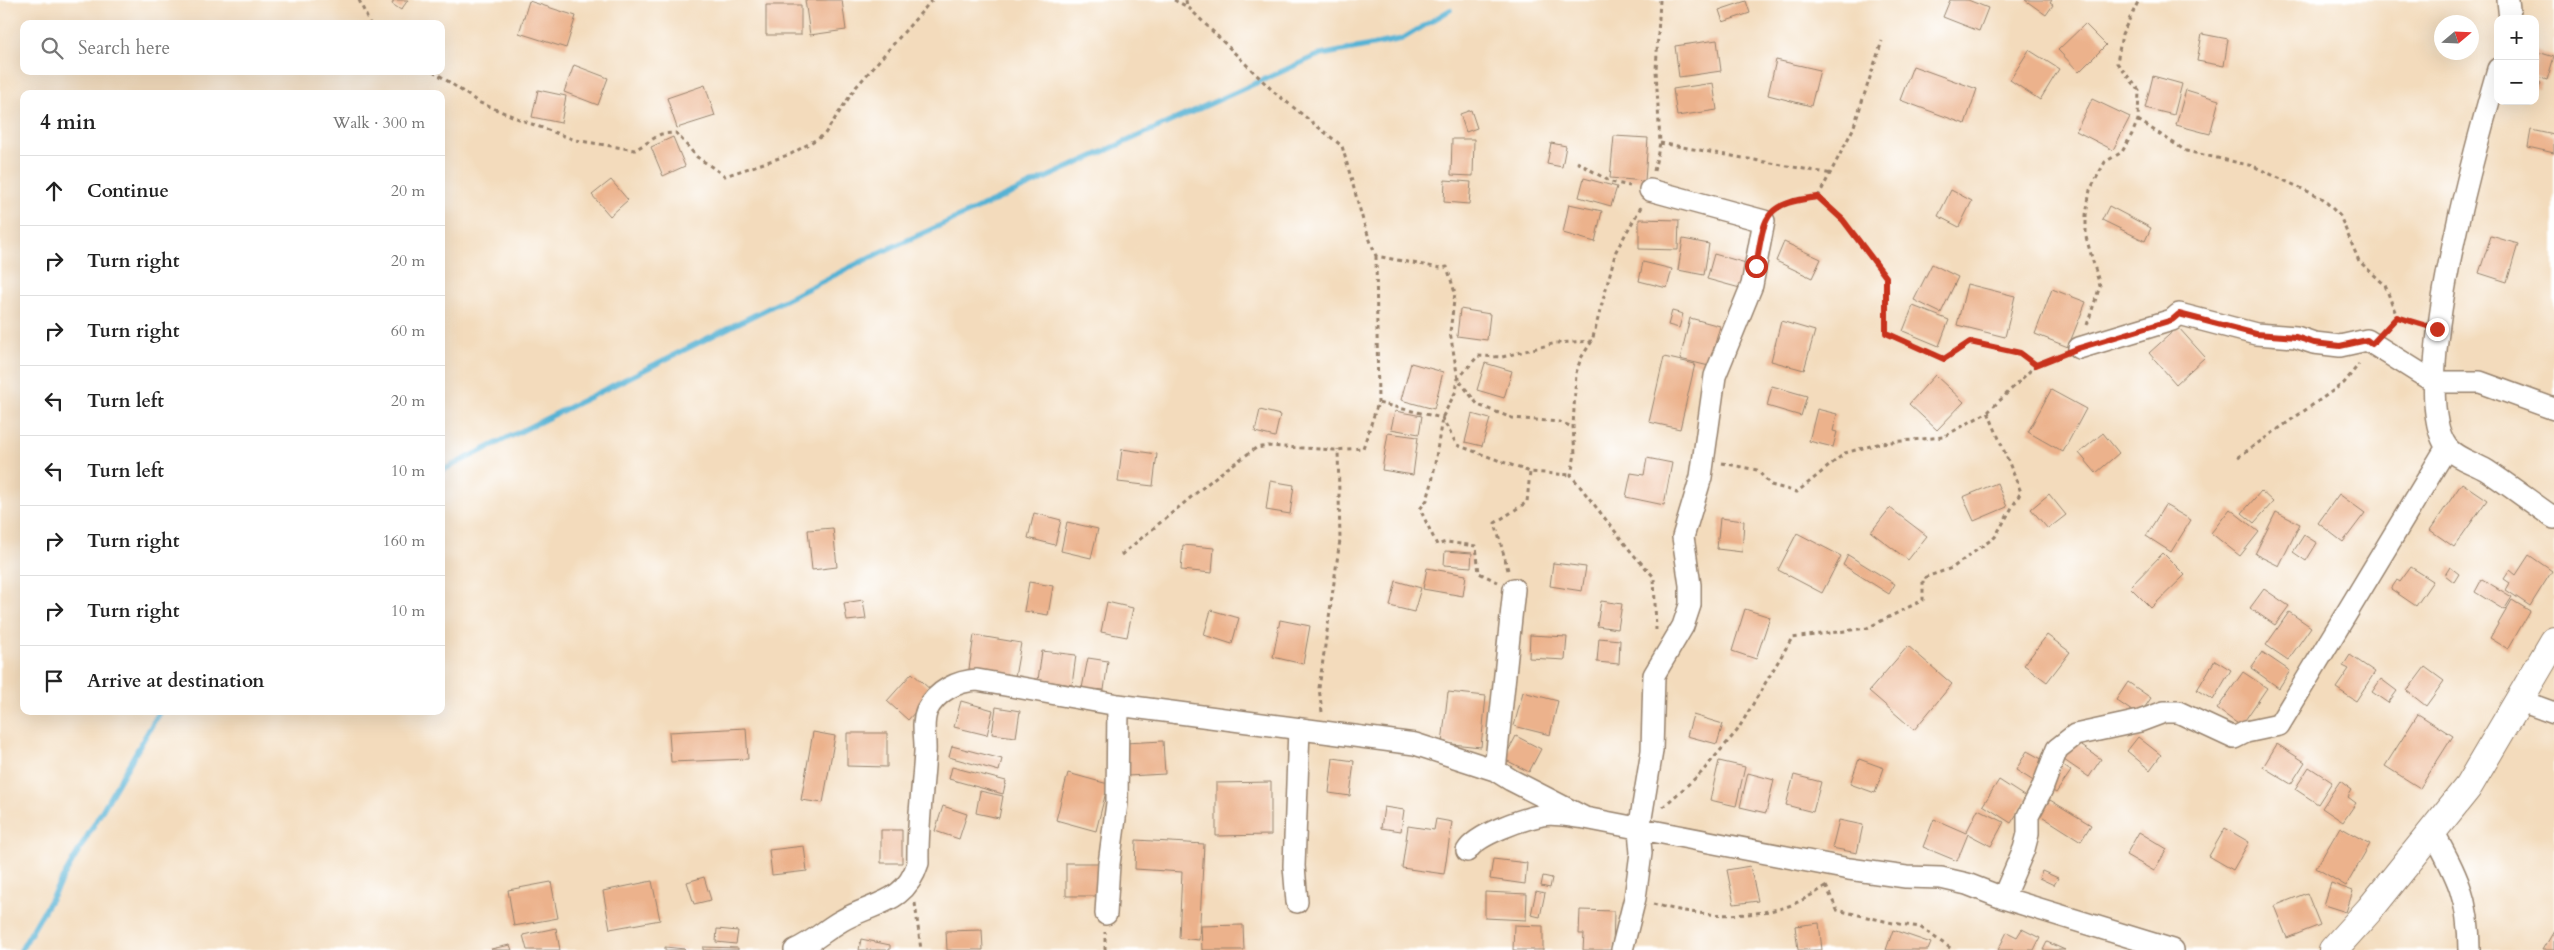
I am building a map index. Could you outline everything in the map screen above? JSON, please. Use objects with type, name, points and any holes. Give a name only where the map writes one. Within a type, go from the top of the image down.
[{"type":"highway","points":[[2333,950],[2370,909],[2468,787],[2521,701],[2554,641]]},
{"type":"street","points":[[2508,0],[2510,15]]},
{"type":"street","points":[[2494,83],[2482,125],[2437,329],[2434,382],[2436,424],[2447,448],[2485,470],[2554,518]]},
{"type":"street","points":[[1622,950],[1635,898],[1641,852],[1639,830],[1652,751],[1654,675],[1683,626],[1690,605],[1690,586],[1683,536],[1698,491],[1715,376],[1752,285],[1764,221],[1650,190]]},
{"type":"street","points":[[2079,348],[2172,320],[2179,314],[2256,334],[2296,337],[2314,343],[2340,346],[2367,340],[2434,382],[2480,382],[2554,409]]},
{"type":"street","points":[[2003,898],[2024,849],[2028,834],[2028,816],[2042,789],[2057,749],[2075,734],[2140,721],[2164,712],[2178,712],[2234,738],[2279,725],[2447,448]]},
{"type":"street","points":[[1495,770],[1514,589]]},
{"type":"street","points":[[795,950],[842,920],[886,902],[912,880],[918,863],[926,750],[924,724],[927,711],[945,690],[965,680],[977,680],[1118,705],[1415,744],[1495,770],[1585,818]]},
{"type":"street","points":[[2521,701],[2554,713]]},
{"type":"street","points":[[1106,914],[1109,864],[1117,803],[1118,705]]},
{"type":"street","points":[[1297,902],[1294,866],[1299,729]]},
{"type":"street","points":[[1467,850],[1473,842],[1484,836],[1544,814],[1585,818],[1639,830],[1849,869],[1906,877],[1940,878],[1966,884],[2003,898],[2173,950]]},
{"type":"street","points":[[2433,832],[2459,879],[2467,912],[2471,949]]},
{"type":"path","points":[[360,0],[368,20]]},
{"type":"path","points":[[439,75],[478,102],[574,140],[634,150],[661,134],[676,133],[697,157],[725,176],[791,154],[824,135],[856,87],[932,0]]},
{"type":"path","points":[[1121,555],[1218,475],[1256,448],[1363,448],[1378,403],[1376,256],[1364,224],[1342,146],[1274,92],[1187,6],[1174,0]]},
{"type":"path","points":[[1186,0],[1187,6]]},
{"type":"path","points":[[1571,475],[1575,454],[1573,427],[1576,373],[1581,358],[1592,341],[1616,251],[1650,190],[1660,143],[1656,70],[1660,0]]},
{"type":"path","points":[[1703,460],[1757,470],[1771,484],[1797,492],[1845,453],[1881,443],[1943,437],[1988,412],[2036,365],[2079,348],[2100,286],[2086,237],[2086,215],[2090,190],[2105,162],[2122,152],[2138,120],[2139,90],[2117,63],[2122,34],[2139,0]]},
{"type":"path","points":[[1818,197],[1832,174],[1853,129],[1882,41]]},
{"type":"path","points":[[2138,120],[2186,151],[2253,166],[2322,198],[2340,216],[2359,260],[2385,284],[2397,317]]},
{"type":"path","points":[[1660,143],[1832,174]]},
{"type":"path","points":[[1577,162],[1610,182],[1650,190]]},
{"type":"path","points":[[1764,221],[1782,205],[1796,200],[1818,197]]},
{"type":"path","points":[[1818,197],[1843,220],[1886,277],[1886,333],[1944,359],[1970,342],[2020,353],[2036,365]]},
{"type":"path","points":[[1376,256],[1440,268],[1447,267],[1455,294],[1450,332],[1458,379],[1456,391],[1442,418],[1432,483],[1427,500],[1420,509],[1436,545],[1446,542],[1476,546],[1480,573],[1514,589]]},
{"type":"path","points":[[2397,317],[2437,329]]},
{"type":"path","points":[[2238,457],[2344,383],[2355,366],[2371,357],[2372,344],[2397,317]]},
{"type":"path","points":[[1458,379],[1478,356],[1502,357],[1556,343],[1592,341]]},
{"type":"path","points":[[1458,379],[1478,405],[1512,418],[1559,422],[1573,427]]},
{"type":"path","points":[[1378,403],[1442,418],[1457,445],[1530,472],[1571,475],[1632,553],[1654,576],[1656,632]]},
{"type":"path","points":[[1639,830],[1701,773],[1738,731],[1792,638],[1867,628],[1923,600],[1923,578],[1952,568],[1995,537],[2021,492],[1988,412]]},
{"type":"path","points":[[1333,732],[1324,719],[1319,688],[1340,540],[1338,449]]},
{"type":"path","points":[[1514,589],[1495,524],[1527,502],[1530,472]]},
{"type":"path","points":[[912,880],[921,950]]},
{"type":"path","points":[[1635,898],[1677,911],[1725,915],[1780,909],[1826,886],[1837,910],[1920,927],[1953,950]]},
{"type":"building","points":[[394,0],[408,0],[401,10],[392,4]]},
{"type":"building","points":[[805,0],[842,0],[846,30],[810,35]]},
{"type":"building","points":[[1950,0],[1968,0],[1988,8],[1979,31],[1943,17]]},
{"type":"building","points":[[2025,0],[2052,0],[2050,3],[2053,5],[2046,15]]},
{"type":"building","points":[[529,1],[576,16],[566,48],[519,33]]},
{"type":"building","points":[[1746,1],[1750,13],[1723,22],[1719,10]]},
{"type":"building","points":[[766,5],[801,5],[801,35],[766,35]]},
{"type":"building","points":[[2085,24],[2106,45],[2079,72],[2058,50]]},
{"type":"building","points":[[2202,34],[2228,39],[2224,66],[2197,61]]},
{"type":"building","points":[[1717,40],[1721,71],[1679,77],[1675,46]]},
{"type":"building","points":[[2029,50],[2059,69],[2040,100],[2010,80]]},
{"type":"building","points":[[2539,52],[2554,57],[2547,80],[2539,77]]},
{"type":"building","points":[[1776,60],[1820,70],[1811,106],[1768,95]]},
{"type":"building","points":[[574,65],[608,78],[598,105],[564,92]]},
{"type":"building","points":[[1913,66],[1977,89],[1965,124],[1900,100]]},
{"type":"building","points":[[2153,76],[2182,84],[2174,115],[2145,108]]},
{"type":"building","points":[[1713,83],[1717,110],[1677,116],[1673,89]]},
{"type":"building","points":[[705,85],[715,116],[677,128],[667,98]]},
{"type":"building","points":[[538,90],[566,96],[561,123],[532,117]]},
{"type":"building","points":[[2186,90],[2219,100],[2210,134],[2176,125]]},
{"type":"building","points":[[2092,99],[2130,117],[2113,150],[2076,131]]},
{"type":"building","points":[[1471,110],[1477,128],[1466,132],[1460,114]]},
{"type":"building","points":[[2531,130],[2554,135],[2554,153],[2528,147]]},
{"type":"building","points":[[1614,136],[1648,138],[1645,181],[1610,178]]},
{"type":"building","points":[[673,137],[685,166],[663,176],[651,147]]},
{"type":"building","points":[[1452,139],[1474,139],[1473,176],[1451,175]]},
{"type":"building","points":[[1551,143],[1566,146],[1562,167],[1547,164]]},
{"type":"building","points":[[1584,178],[1617,187],[1611,206],[1579,197]]},
{"type":"building","points":[[611,180],[628,200],[610,216],[592,195]]},
{"type":"building","points":[[1445,180],[1471,182],[1469,204],[1444,202]]},
{"type":"building","points":[[1951,190],[1972,201],[1959,227],[1938,216]]},
{"type":"building","points":[[1569,204],[1602,211],[1595,242],[1563,233]]},
{"type":"building","points":[[2109,206],[2151,228],[2145,241],[2102,220]]},
{"type":"building","points":[[1639,219],[1679,220],[1678,250],[1639,249]]},
{"type":"building","points":[[2491,236],[2518,244],[2507,282],[2479,273]]},
{"type":"building","points":[[1683,239],[1709,244],[1704,275],[1678,270]]},
{"type":"building","points":[[1784,242],[1821,259],[1812,278],[1776,261]]},
{"type":"building","points":[[1714,254],[1746,263],[1740,288],[1707,279]]},
{"type":"building","points":[[1643,262],[1672,269],[1667,288],[1639,281]]},
{"type":"building","points":[[1932,264],[1958,277],[1941,313],[1914,300]]},
{"type":"building","points":[[1967,284],[2015,296],[2005,337],[1957,325]]},
{"type":"building","points":[[2052,289],[2086,302],[2068,347],[2035,334]]},
{"type":"building","points":[[1913,306],[1949,320],[1939,346],[1903,331]]},
{"type":"building","points":[[1460,309],[1490,314],[1487,340],[1457,336]]},
{"type":"building","points":[[1672,311],[1683,314],[1679,328],[1668,325]]},
{"type":"building","points":[[1690,318],[1720,326],[1709,366],[1680,359]]},
{"type":"building","points":[[1781,321],[1815,331],[1804,370],[1771,361]]},
{"type":"building","points":[[2178,327],[2205,357],[2176,384],[2149,353]]},
{"type":"building","points":[[1664,357],[1695,364],[1680,429],[1649,422]]},
{"type":"building","points":[[1411,363],[1443,372],[1434,409],[1401,400]]},
{"type":"building","points":[[1485,363],[1512,371],[1504,398],[1477,390]]},
{"type":"building","points":[[1935,375],[1964,402],[1937,430],[1909,404]]},
{"type":"building","points":[[1772,386],[1807,396],[1801,416],[1767,406]]},
{"type":"building","points":[[2051,390],[2086,409],[2063,452],[2028,432]]},
{"type":"building","points":[[1817,409],[1837,414],[1833,431],[1837,432],[1833,447],[1809,441]]},
{"type":"building","points":[[1260,410],[1280,415],[1275,437],[1255,432]]},
{"type":"building","points":[[1395,411],[1422,416],[1419,434],[1391,429]]},
{"type":"building","points":[[1472,414],[1490,419],[1482,446],[1465,442]]},
{"type":"building","points":[[1388,433],[1418,437],[1413,475],[1382,470]]},
{"type":"building","points":[[2103,433],[2119,453],[2096,473],[2079,453]]},
{"type":"building","points":[[1122,449],[1157,454],[1153,486],[1118,482]]},
{"type":"building","points":[[1647,458],[1672,463],[1664,505],[1626,497],[1631,473],[1644,475]]},
{"type":"building","points":[[1270,481],[1294,485],[1290,514],[1266,510]]},
{"type":"building","points":[[1997,483],[2007,507],[1974,521],[1963,497]]},
{"type":"building","points":[[2462,483],[2487,500],[2454,547],[2430,530]]},
{"type":"building","points":[[2261,491],[2273,502],[2254,523],[2242,513]]},
{"type":"building","points":[[2049,494],[2066,515],[2048,529],[2031,509]]},
{"type":"building","points":[[2339,494],[2365,513],[2343,542],[2318,523]]},
{"type":"building","points":[[2165,505],[2191,520],[2171,552],[2146,536]]},
{"type":"building","points":[[1890,508],[1927,536],[1908,560],[1871,532]]},
{"type":"building","points":[[2230,509],[2259,532],[2240,556],[2211,533]]},
{"type":"building","points":[[2276,512],[2300,524],[2279,566],[2255,554]]},
{"type":"building","points":[[1034,513],[1061,520],[1055,545],[1028,538]]},
{"type":"building","points":[[1720,518],[1744,521],[1742,552],[1717,549]]},
{"type":"building","points":[[1067,522],[1098,529],[1091,558],[1061,551]]},
{"type":"building","points":[[833,528],[837,567],[812,570],[808,530]]},
{"type":"building","points":[[1797,533],[1841,556],[1822,593],[1778,570]]},
{"type":"building","points":[[2304,535],[2317,543],[2306,561],[2293,552]]},
{"type":"building","points":[[1183,545],[1214,548],[1212,573],[1181,570]]},
{"type":"building","points":[[1445,551],[1472,553],[1471,567],[1444,565]]},
{"type":"building","points":[[2163,553],[2185,575],[2151,608],[2130,587]]},
{"type":"building","points":[[1848,555],[1895,584],[1889,594],[1843,565]]},
{"type":"building","points":[[2529,555],[2552,571],[2530,606],[2506,590],[2510,583],[2504,579],[2510,570],[2516,575]]},
{"type":"building","points":[[1553,563],[1586,567],[1582,591],[1550,586]]},
{"type":"building","points":[[2411,567],[2433,581],[2416,606],[2391,589],[2397,580],[2400,582]]},
{"type":"building","points":[[2450,567],[2459,574],[2454,582],[2445,575]]},
{"type":"building","points":[[1427,568],[1466,575],[1463,596],[1423,589]]},
{"type":"building","points":[[2482,579],[2512,597],[2504,610],[2475,592]]},
{"type":"building","points":[[1396,581],[1421,588],[1414,612],[1390,606]]},
{"type":"building","points":[[1029,582],[1053,586],[1048,615],[1024,611]]},
{"type":"building","points":[[2264,589],[2289,606],[2275,625],[2250,608]]},
{"type":"building","points":[[863,600],[866,619],[847,621],[844,603]]},
{"type":"building","points":[[2512,600],[2530,611],[2508,649],[2490,638]]},
{"type":"building","points":[[1601,601],[1622,604],[1618,629],[1597,626]]},
{"type":"building","points":[[1107,602],[1133,608],[1127,637],[1101,632]]},
{"type":"building","points":[[1745,609],[1770,617],[1756,659],[1732,651]]},
{"type":"building","points":[[1211,610],[1239,618],[1232,644],[1204,635]]},
{"type":"building","points":[[2289,612],[2311,627],[2288,660],[2266,645]]},
{"type":"building","points":[[1280,620],[1310,626],[1303,664],[1273,657]]},
{"type":"building","points":[[974,635],[1021,643],[1015,677],[969,669]]},
{"type":"building","points":[[1530,635],[1567,637],[1565,660],[1529,658]]},
{"type":"building","points":[[2047,635],[2070,652],[2047,682],[2024,665]]},
{"type":"building","points":[[1599,638],[1620,640],[1619,664],[1597,662]]},
{"type":"building","points":[[1908,646],[1952,684],[1914,730],[1869,691]]},
{"type":"building","points":[[1042,651],[1076,655],[1072,685],[1038,680]]},
{"type":"building","points":[[2262,652],[2290,671],[2279,688],[2251,668]]},
{"type":"building","points":[[2350,655],[2375,672],[2356,701],[2336,688],[2349,669],[2343,666]]},
{"type":"building","points":[[1088,658],[1108,661],[1104,690],[1082,688]]},
{"type":"building","points":[[2215,660],[2231,670],[2213,700],[2197,690]]},
{"type":"building","points":[[2425,667],[2444,681],[2426,706],[2407,691]]},
{"type":"building","points":[[2243,672],[2267,688],[2241,726],[2217,709]]},
{"type":"building","points":[[912,673],[933,692],[908,720],[887,701]]},
{"type":"building","points":[[2381,679],[2397,691],[2388,703],[2372,692]]},
{"type":"building","points":[[2128,682],[2151,698],[2139,716],[2116,700]]},
{"type":"building","points":[[1448,692],[1486,696],[1481,747],[1442,743]]},
{"type":"building","points":[[1523,692],[1558,701],[1550,735],[1514,726]]},
{"type":"building","points":[[961,701],[993,710],[987,735],[954,727]]},
{"type":"building","points":[[996,707],[1020,711],[1016,737],[992,734]]},
{"type":"building","points":[[2418,714],[2453,736],[2420,788],[2385,766]]},
{"type":"building","points":[[1693,715],[1723,724],[1717,744],[1687,736]]},
{"type":"building","points":[[746,728],[748,759],[671,762],[669,732]]},
{"type":"building","points":[[813,732],[835,736],[823,803],[801,800]]},
{"type":"building","points":[[847,733],[887,733],[887,767],[847,766]]},
{"type":"building","points":[[1516,736],[1541,749],[1529,772],[1504,759]]},
{"type":"building","points":[[2138,737],[2161,755],[2150,770],[2127,751]]},
{"type":"building","points":[[2073,740],[2101,759],[2089,777],[2061,758]]},
{"type":"building","points":[[1163,741],[1165,774],[1127,776],[1125,743]]},
{"type":"building","points":[[2277,744],[2305,762],[2291,784],[2263,767]]},
{"type":"building","points":[[952,746],[1002,759],[999,771],[949,757]]},
{"type":"building","points":[[2027,751],[2047,762],[2035,782],[2016,770]]},
{"type":"building","points":[[1333,758],[1354,761],[1350,796],[1329,793]]},
{"type":"building","points":[[1859,759],[1884,768],[1875,793],[1850,784]]},
{"type":"building","points":[[1719,761],[1745,767],[1736,806],[1710,800]]},
{"type":"building","points":[[2062,765],[2071,771],[2056,793],[2047,787]]},
{"type":"building","points":[[952,767],[1006,781],[1003,794],[949,779]]},
{"type":"building","points":[[2309,767],[2332,782],[2318,804],[2295,789]]},
{"type":"building","points":[[1068,773],[1108,784],[1096,831],[1056,820]]},
{"type":"building","points":[[1748,773],[1774,780],[1766,813],[1740,807]]},
{"type":"building","points":[[1794,775],[1821,782],[1813,812],[1786,805]]},
{"type":"building","points":[[1999,780],[2027,798],[2011,823],[1983,805]]},
{"type":"building","points":[[2340,781],[2352,790],[2348,797],[2356,803],[2343,822],[2322,808]]},
{"type":"building","points":[[1271,782],[1271,835],[1216,836],[1216,783]]},
{"type":"building","points":[[980,791],[1003,796],[999,818],[976,813]]},
{"type":"building","points":[[2050,800],[2091,825],[2081,841],[2040,815]]},
{"type":"building","points":[[943,806],[967,814],[959,839],[935,831]]},
{"type":"building","points":[[1384,807],[1404,810],[1401,831],[1381,828]]},
{"type":"building","points":[[1978,809],[2004,822],[1991,846],[1968,834],[1957,861],[1923,847],[1934,819],[1966,833]]},
{"type":"building","points":[[1436,819],[1452,822],[1444,874],[1402,868],[1408,826],[1434,830]]},
{"type":"building","points":[[1839,820],[1863,825],[1857,853],[1832,848]]},
{"type":"building","points":[[2340,827],[2370,844],[2346,886],[2316,868]]},
{"type":"building","points":[[2225,828],[2249,842],[2233,870],[2209,856]]},
{"type":"building","points":[[881,830],[902,830],[902,863],[881,863]]},
{"type":"building","points":[[2139,832],[2167,849],[2154,871],[2126,855]]},
{"type":"building","points":[[1136,840],[1204,844],[1199,940],[1179,938],[1182,872],[1135,869]]},
{"type":"building","points":[[804,846],[807,871],[772,875],[769,850]]},
{"type":"building","points":[[1493,859],[1527,863],[1525,884],[1490,879]]},
{"type":"building","points":[[1066,863],[1098,863],[1098,896],[1066,896]]},
{"type":"building","points":[[1750,866],[1758,901],[1734,904],[1727,870]]},
{"type":"building","points":[[2042,871],[2058,878],[2054,885],[2039,878]]},
{"type":"building","points":[[1543,876],[1552,878],[1550,888],[1541,886]]},
{"type":"building","points":[[704,877],[711,900],[694,904],[687,882]]},
{"type":"building","points":[[652,881],[660,920],[610,929],[603,891]]},
{"type":"building","points":[[551,882],[558,918],[514,926],[508,890]]},
{"type":"building","points":[[2331,883],[2353,891],[2346,912],[2324,905]]},
{"type":"building","points":[[1536,891],[1545,893],[1540,917],[1531,915]]},
{"type":"building","points":[[1485,892],[1527,894],[1526,920],[1485,918]]},
{"type":"building","points":[[2307,893],[2320,925],[2287,938],[2274,906]]},
{"type":"building","points":[[1580,910],[1614,911],[1613,950],[1583,950],[1584,934],[1579,934]]},
{"type":"building","points":[[1819,923],[1822,950],[1798,950],[1795,926]]},
{"type":"building","points":[[1243,925],[1244,950],[1202,950],[1201,926]]},
{"type":"building","points":[[1514,925],[1543,926],[1543,950],[1513,950]]},
{"type":"building","points":[[556,928],[560,950],[527,950],[523,935]]},
{"type":"building","points":[[717,929],[738,931],[736,944],[716,942]]},
{"type":"building","points":[[2022,929],[2040,938],[2034,950],[1998,950],[2007,932],[2017,937]]},
{"type":"building","points":[[982,930],[983,950],[947,950],[946,931]]},
{"type":"building","points":[[1893,930],[1931,943],[1928,950],[1886,950]]},
{"type":"building","points":[[2554,931],[2554,950],[2543,950]]},
{"type":"building","points":[[861,939],[890,945],[890,950],[859,950]]},
{"type":"building","points":[[2047,942],[2065,950],[2043,950]]},
{"type":"building","points":[[510,945],[512,950],[491,949]]},
{"type":"building","points":[[665,947],[685,949],[685,950],[665,950]]},
{"type":"building","points":[[703,947],[738,948],[738,950],[703,950]]},
{"type":"waterway","points":[[445,469],[879,253],[1316,56],[1402,39],[1450,10]]},
{"type":"waterway","points":[[21,950],[158,715]]},
{"type":"route","points":[[1756,266],[1764,221],[1772,212],[1782,205],[1796,200],[1818,197],[1856,235],[1886,277],[1886,333],[1944,359],[1970,342],[1992,345],[2020,353],[2036,365],[2079,348],[2172,320],[2179,314],[2218,322],[2256,334],[2296,337],[2314,343],[2340,346],[2367,340],[2372,344],[2397,317],[2437,329]]}]
